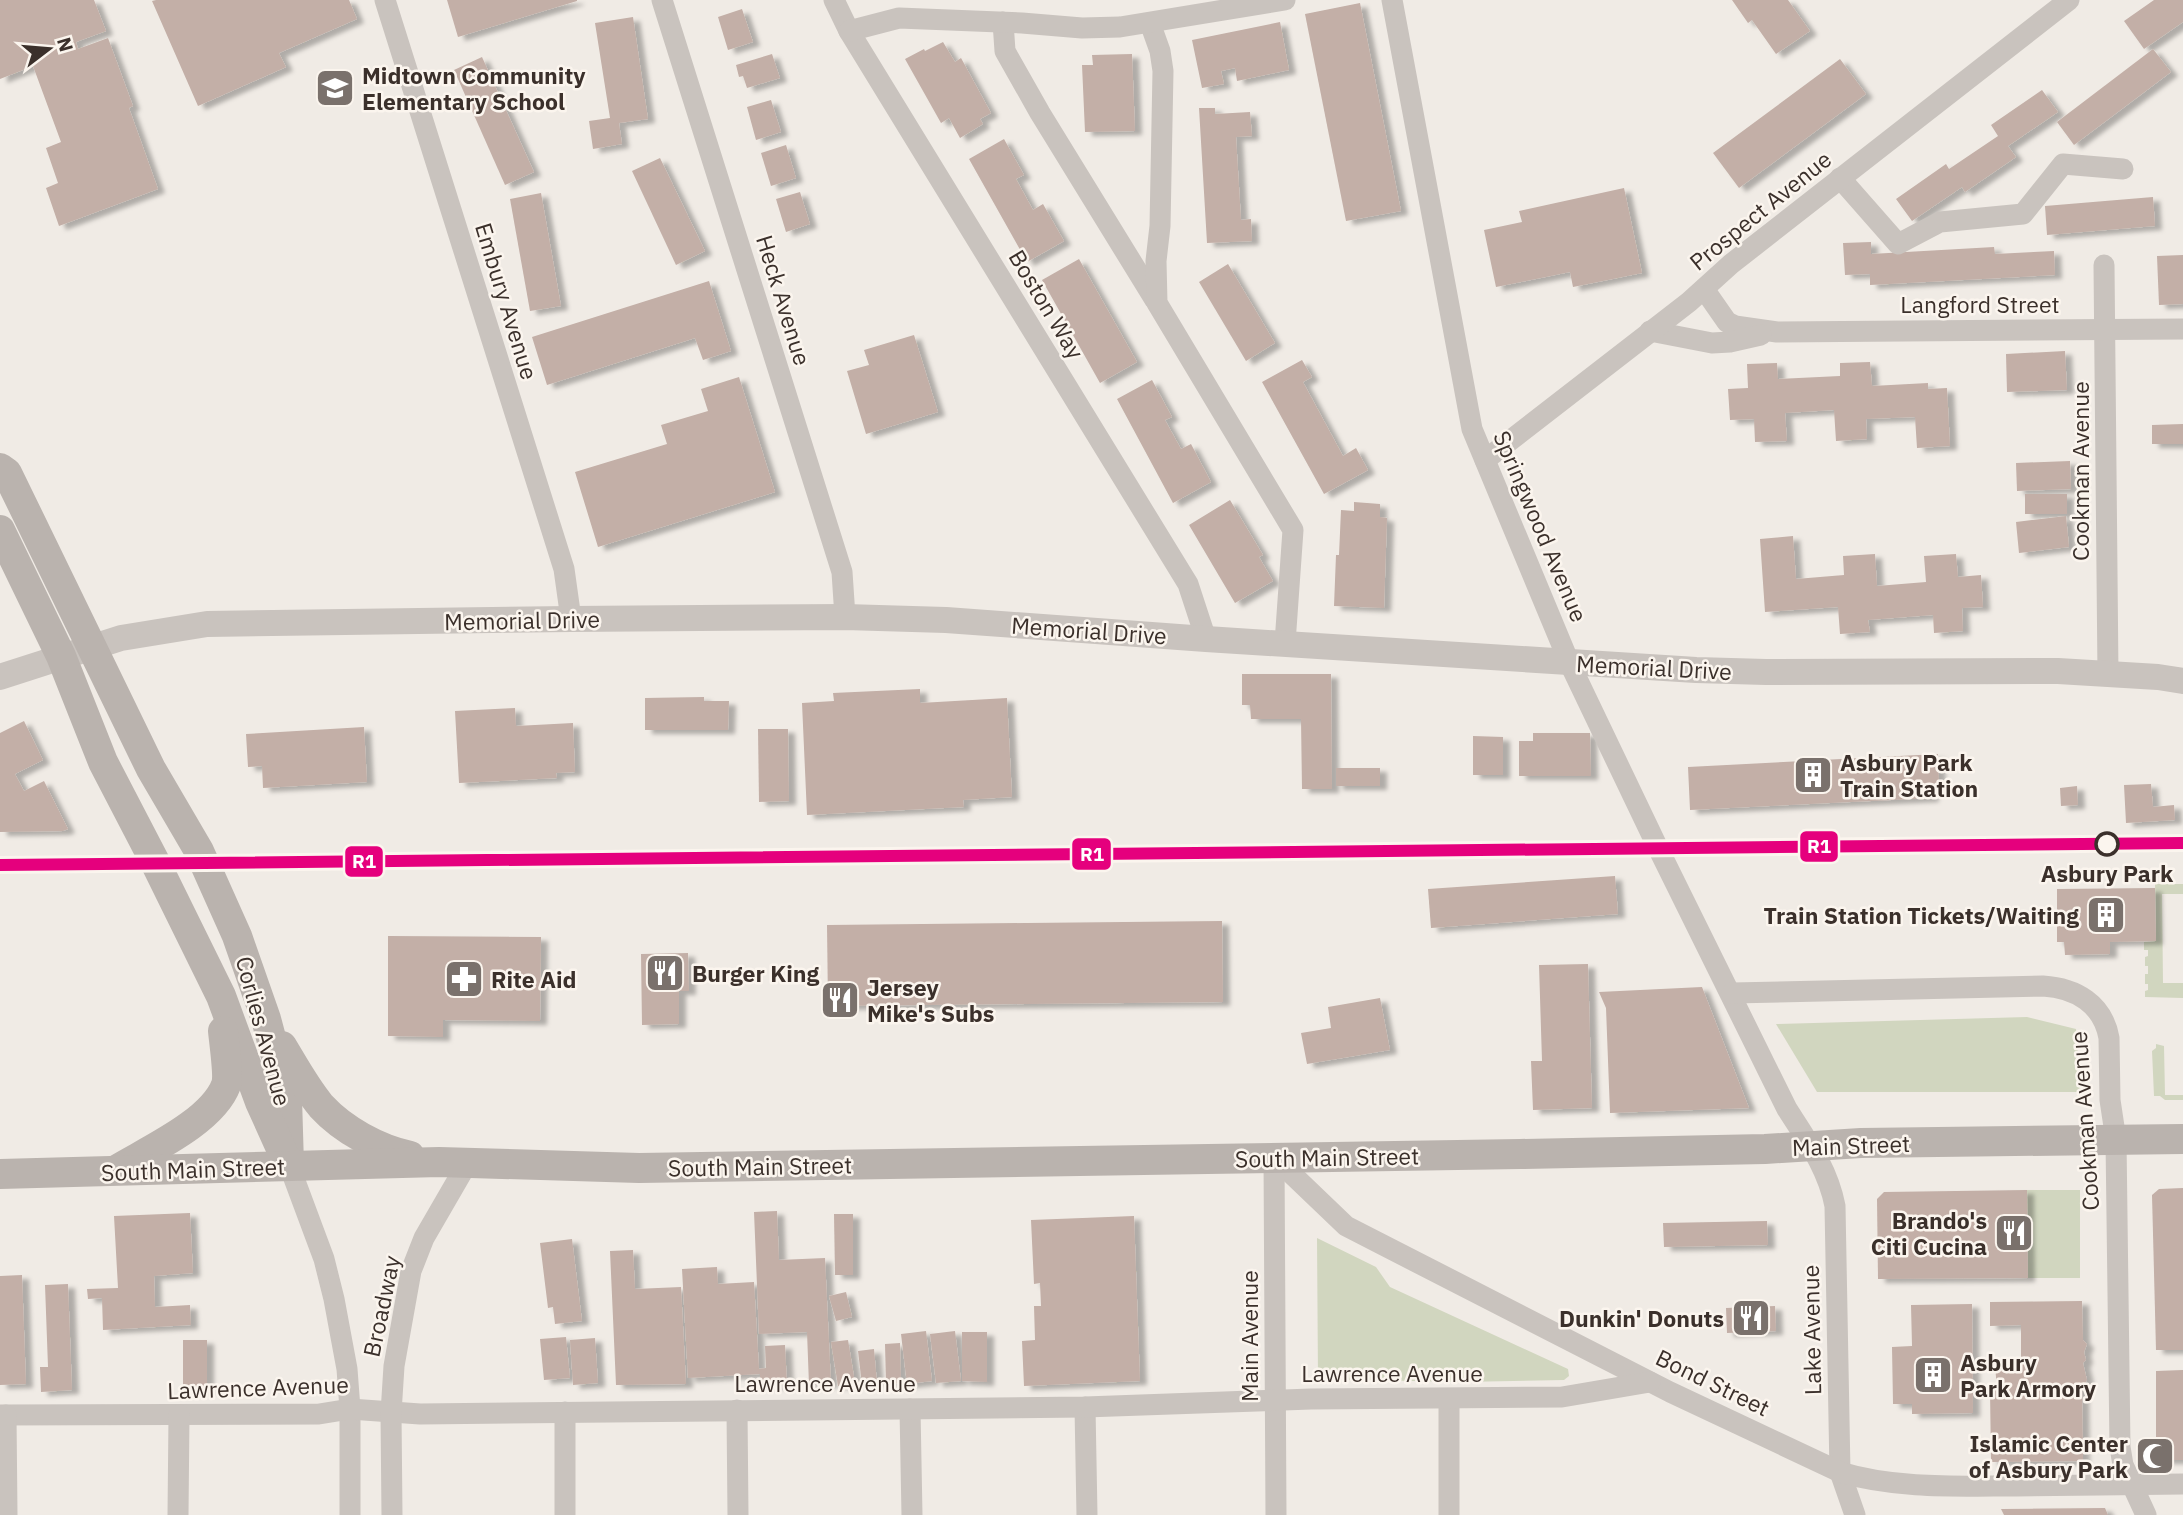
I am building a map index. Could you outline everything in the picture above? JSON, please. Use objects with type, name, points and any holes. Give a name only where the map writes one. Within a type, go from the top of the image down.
[{"type":"main road","name":"Corlies Avenue","points":[[0,468],[7,472],[151,769],[199,852],[237,936],[266,1019],[287,1098],[289,1165]]},
{"type":"main road","name":"Corlies Avenue","points":[[0,530],[61,656],[103,762],[221,996],[260,1102],[289,1165]]},
{"type":"main road","points":[[112,1172],[210,1110],[227,1083],[221,996]]},
{"type":"main road","points":[[266,1019],[321,1105],[342,1125],[367,1140],[404,1154],[454,1162]]},
{"type":"main road","name":"Main Street","points":[[1520,1154],[1765,1149],[1861,1143],[2183,1139]]},
{"type":"main road","name":"South Main Street","points":[[0,1174],[454,1162],[639,1168],[1520,1154]]},
{"type":"street","name":"Embury Avenue","points":[[385,0],[564,569],[571,619]]},
{"type":"street","name":"Heck Avenue","points":[[662,0],[842,572],[845,617]]},
{"type":"street","name":"Boston Way","points":[[834,0],[849,32],[1188,584],[1206,639]]},
{"type":"street","points":[[849,32],[899,18],[1082,28],[1120,27],[1150,23],[1193,7],[1285,0]]},
{"type":"street","name":"Springwood Avenue","points":[[1392,0],[1472,429],[1569,662],[1787,1109],[1811,1146]]},
{"type":"street","name":"Prospect Avenue","points":[[1485,460],[2069,0]]},
{"type":"street","points":[[1003,22],[1004,51],[1293,530],[1285,643]]},
{"type":"street","points":[[1150,23],[1160,51],[1163,71],[1157,303]]},
{"type":"street","points":[[1840,178],[1898,244],[1940,222],[2023,215],[2063,164],[2123,169]]},
{"type":"street","name":"Cookman Avenue","points":[[2104,265],[2108,676]]},
{"type":"street","name":"Langford Street","points":[[1704,289],[1727,322],[1735,326],[1777,332],[2183,329]]},
{"type":"street","name":"Langford Street","points":[[1650,331],[1712,343],[1777,332]]},
{"type":"street","name":"Memorial Drive","points":[[0,677],[121,638],[207,624],[845,617],[946,620],[1206,639],[1756,672],[2058,671],[2183,681]]},
{"type":"street","name":"Cookman Avenue","points":[[1732,993],[2043,986],[2071,991],[2094,1006],[2107,1028],[2110,1100],[2116,1140],[2120,1447],[2123,1465],[2146,1515]]},
{"type":"street","name":"Lake Avenue","points":[[1811,1146],[1829,1180],[1835,1206],[1840,1472],[1855,1515]]},
{"type":"street","name":"Bond Street","points":[[1274,1157],[1346,1226],[1650,1382],[1840,1472],[1858,1477],[1919,1484],[2183,1485]]},
{"type":"street","name":"Main Avenue","points":[[1274,1157],[1276,1515]]},
{"type":"street","name":"Broadway","points":[[391,1515],[394,1366],[411,1271],[454,1162]]},
{"type":"street","name":"Broadway","points":[[289,1165],[327,1272],[347,1369],[350,1409],[350,1515]]},
{"type":"street","name":"Lawrence Avenue","points":[[3,1415],[319,1414],[350,1409],[391,1413],[1085,1407],[1562,1397],[1650,1382]]},
{"type":"street","points":[[1449,1399],[1449,1515]]},
{"type":"street","points":[[1085,1407],[1087,1515]]},
{"type":"street","points":[[911,1409],[912,1515]]},
{"type":"street","points":[[737,1410],[738,1515]]},
{"type":"street","points":[[565,1412],[565,1515]]},
{"type":"street","points":[[3,1415],[7,1515]]},
{"type":"street","points":[[178,1515],[179,1415]]},
{"type":"green space","points":[[2155,884],[2183,884],[2183,894],[2162,894],[2163,983],[2183,983],[2183,998],[2145,997],[2145,991],[2148,990],[2145,974],[2148,974],[2148,966],[2145,966],[2145,957],[2148,956],[2148,950],[2144,950],[2144,942],[2156,941]]},
{"type":"green space","points":[[2027,1017],[2076,1029],[2081,1092],[1817,1092],[1776,1024]]},
{"type":"green space","points":[[2156,1044],[2164,1046],[2165,1095],[2183,1095],[2183,1100],[2165,1100],[2154,1096],[2152,1051]]},
{"type":"green space","points":[[2027,1190],[2080,1190],[2080,1278],[2028,1278]]},
{"type":"green space","points":[[1317,1238],[1376,1267],[1390,1287],[1568,1369],[1569,1376],[1564,1380],[1461,1382],[1318,1379]]},
{"type":"building","points":[[0,0],[94,0],[106,31],[76,42],[78,49],[108,38],[133,106],[129,108],[158,189],[59,226],[46,188],[58,183],[46,148],[61,142],[33,66],[0,79]]},
{"type":"building","points":[[349,0],[357,19],[279,53],[286,67],[198,106],[152,1]]},
{"type":"building","points":[[447,0],[577,0],[577,1],[458,37]]},
{"type":"building","points":[[1732,0],[1788,0],[1810,31],[1776,54],[1752,20],[1748,23]]},
{"type":"building","points":[[2154,0],[2183,0],[2183,22],[2144,49],[2124,21]]},
{"type":"building","points":[[1360,3],[1401,211],[1346,221],[1305,14]]},
{"type":"building","points":[[742,9],[753,42],[728,50],[718,17]]},
{"type":"building","points":[[633,17],[648,119],[619,123],[622,144],[593,149],[589,121],[610,118],[595,23]]},
{"type":"building","points":[[1280,22],[1289,70],[1237,81],[1235,68],[1221,71],[1224,84],[1202,88],[1192,40]]},
{"type":"building","points":[[943,42],[955,62],[961,58],[991,113],[980,119],[983,124],[960,138],[949,118],[941,123],[905,59]]},
{"type":"building","points":[[2153,49],[2171,72],[2074,145],[2057,122]]},
{"type":"building","points":[[772,54],[780,78],[747,88],[743,76],[739,77],[736,65]]},
{"type":"building","points":[[1132,54],[1135,131],[1085,132],[1082,65],[1093,65],[1092,55]]},
{"type":"building","points":[[482,57],[534,172],[505,185],[454,70]]},
{"type":"building","points":[[1840,59],[1866,94],[1739,188],[1713,153]]},
{"type":"building","points":[[2042,90],[2058,112],[2008,146],[2016,157],[1965,192],[1962,187],[1912,221],[1896,199],[1946,164],[1949,169],[1998,136],[1991,125]]},
{"type":"building","points":[[771,100],[781,132],[756,140],[747,107]]},
{"type":"building","points":[[1199,108],[1215,108],[1215,114],[1250,112],[1252,136],[1236,137],[1241,220],[1251,219],[1252,241],[1207,243]]},
{"type":"building","points":[[1004,139],[1024,175],[1016,179],[1033,210],[1043,204],[1064,241],[1027,262],[969,159]]},
{"type":"building","points":[[786,145],[796,178],[771,186],[761,153]]},
{"type":"building","points":[[660,158],[705,251],[676,265],[632,171]]},
{"type":"building","points":[[1624,188],[1642,273],[1573,287],[1570,272],[1496,287],[1484,230],[1522,222],[1519,211]]},
{"type":"building","points":[[800,192],[810,224],[786,232],[776,199]]},
{"type":"building","points":[[541,193],[561,306],[530,311],[510,199]]},
{"type":"building","points":[[2153,197],[2155,226],[2047,235],[2045,206]]},
{"type":"building","points":[[1871,242],[1871,254],[1994,247],[1995,254],[2054,251],[2055,275],[1870,285],[1870,274],[1845,275],[1843,243]]},
{"type":"building","points":[[2183,255],[2183,304],[2159,305],[2157,256]]},
{"type":"building","points":[[1079,259],[1137,362],[1100,383],[1042,280]]},
{"type":"building","points":[[1228,264],[1275,343],[1246,361],[1199,282]]},
{"type":"building","points":[[709,281],[731,351],[703,360],[695,338],[547,385],[532,337]]},
{"type":"building","points":[[914,335],[938,412],[866,434],[847,371],[869,365],[864,350]]},
{"type":"building","points":[[2065,351],[2067,390],[2007,392],[2006,354]]},
{"type":"building","points":[[1302,360],[1312,377],[1303,382],[1343,456],[1356,448],[1368,470],[1324,494],[1262,382]]},
{"type":"building","points":[[1870,362],[1872,386],[1928,383],[1928,389],[1947,388],[1950,446],[1917,448],[1915,417],[1866,419],[1867,439],[1836,441],[1834,410],[1785,413],[1787,441],[1755,442],[1754,419],[1730,420],[1728,389],[1748,388],[1747,364],[1777,363],[1778,379],[1840,376],[1840,363]]},
{"type":"building","points":[[739,377],[775,492],[598,547],[575,472],[667,444],[661,425],[708,411],[701,389]]},
{"type":"building","points":[[1152,380],[1172,417],[1165,420],[1181,449],[1191,444],[1211,482],[1173,503],[1117,399]]},
{"type":"building","points":[[2183,424],[2183,444],[2152,444],[2152,425]]},
{"type":"building","points":[[2070,461],[2071,489],[2017,491],[2016,463]]},
{"type":"building","points":[[2025,494],[2067,494],[2067,514],[2025,514]]},
{"type":"building","points":[[1230,500],[1263,555],[1259,557],[1273,581],[1235,603],[1189,525]]},
{"type":"building","points":[[1354,502],[1380,504],[1380,517],[1387,518],[1384,608],[1334,606],[1341,510],[1354,511]]},
{"type":"building","points":[[2066,516],[2069,547],[2019,553],[2016,522]]},
{"type":"building","points":[[1793,536],[1796,579],[1844,575],[1843,556],[1875,554],[1877,586],[1926,582],[1924,556],[1956,554],[1958,577],[1981,575],[1983,607],[1962,608],[1963,631],[1934,633],[1933,615],[1868,620],[1870,632],[1840,634],[1838,607],[1765,612],[1760,539]]},
{"type":"building","points":[[1242,674],[1331,674],[1332,789],[1302,789],[1301,719],[1251,719],[1250,705],[1242,705]]},
{"type":"building","points":[[920,689],[920,703],[1007,698],[1012,797],[963,800],[964,807],[807,815],[802,703],[834,701],[833,693]]},
{"type":"building","points":[[704,697],[704,701],[729,701],[728,730],[645,730],[645,698]]},
{"type":"building","points":[[515,708],[516,726],[573,723],[575,772],[556,773],[557,778],[459,783],[455,711]]},
{"type":"building","points":[[24,721],[43,760],[15,774],[24,791],[44,781],[68,829],[63,831],[0,832],[0,733]]},
{"type":"building","points":[[364,727],[367,782],[263,788],[262,766],[248,767],[246,734]]},
{"type":"building","points":[[758,729],[788,729],[789,801],[759,802]]},
{"type":"building","points":[[1533,733],[1590,733],[1591,776],[1519,776],[1519,741],[1533,741]]},
{"type":"building","points":[[1473,736],[1503,737],[1503,775],[1473,775]]},
{"type":"building","name":"Asbury Park Train Station","points":[[1938,754],[1939,783],[1931,784],[1932,798],[1690,810],[1688,767]]},
{"type":"building","points":[[1336,768],[1380,768],[1380,786],[1336,786]]},
{"type":"building","points":[[2151,784],[2153,807],[2174,805],[2175,820],[2126,823],[2124,785]]},
{"type":"building","points":[[2077,786],[2078,805],[2061,806],[2060,788]]},
{"type":"building","points":[[1615,876],[1618,914],[1431,928],[1428,889]]},
{"type":"building","name":"Train Station Tickets/Waiting","points":[[2155,888],[2156,941],[2110,942],[2110,954],[2065,955],[2064,942],[2057,942],[2057,889]]},
{"type":"building","points":[[1222,921],[1223,1002],[828,1006],[827,925]]},
{"type":"building","name":"Rite Aid","points":[[388,936],[541,937],[540,1021],[443,1020],[443,1037],[388,1036]]},
{"type":"building","name":"Burger King","points":[[688,953],[689,991],[679,991],[679,1024],[642,1025],[641,954]]},
{"type":"building","points":[[1588,964],[1592,1108],[1533,1110],[1531,1061],[1542,1061],[1539,965]]},
{"type":"building","points":[[1702,987],[1749,1108],[1610,1113],[1606,1008],[1599,992]]},
{"type":"building","points":[[1380,998],[1390,1050],[1307,1064],[1301,1033],[1331,1028],[1328,1007]]},
{"type":"building","points":[[2183,1188],[2183,1350],[2156,1350],[2152,1195],[2159,1189]]},
{"type":"building","points":[[2027,1190],[2028,1278],[1878,1279],[1877,1199],[1884,1192]]},
{"type":"building","points":[[777,1211],[779,1260],[825,1258],[831,1384],[809,1385],[807,1332],[759,1334],[754,1212]]},
{"type":"building","points":[[190,1213],[193,1273],[154,1276],[155,1307],[190,1305],[191,1325],[103,1330],[102,1298],[88,1299],[87,1289],[118,1288],[114,1216]]},
{"type":"building","points":[[834,1214],[853,1214],[853,1275],[835,1275]]},
{"type":"building","points":[[1134,1216],[1140,1381],[1024,1386],[1022,1341],[1035,1340],[1034,1306],[1041,1306],[1040,1283],[1034,1284],[1031,1220]]},
{"type":"building","points":[[1767,1221],[1768,1245],[1664,1247],[1663,1223]]},
{"type":"building","points":[[572,1239],[582,1321],[555,1324],[553,1307],[548,1308],[540,1243]]},
{"type":"building","points":[[633,1250],[635,1289],[681,1287],[686,1384],[616,1385],[610,1251]]},
{"type":"building","points":[[717,1267],[718,1284],[754,1282],[759,1369],[766,1368],[765,1346],[785,1345],[787,1385],[760,1385],[760,1374],[688,1378],[682,1269]]},
{"type":"building","points":[[22,1275],[26,1384],[0,1385],[0,1276]]},
{"type":"building","points":[[68,1284],[72,1390],[41,1392],[40,1367],[48,1367],[45,1285]]},
{"type":"building","points":[[846,1292],[852,1317],[836,1321],[829,1296]]},
{"type":"building","points":[[2082,1301],[2083,1340],[2087,1344],[2084,1352],[2086,1360],[2083,1363],[2087,1380],[2082,1388],[2083,1461],[1991,1462],[1990,1389],[1997,1389],[1995,1365],[2021,1364],[2021,1325],[1990,1326],[1990,1302]]},
{"type":"building","name":"Asbury Park Armory","points":[[1972,1304],[1973,1413],[1912,1414],[1912,1404],[1893,1404],[1892,1347],[1912,1346],[1911,1305]]},
{"type":"building","name":"Dunkin' Donuts","points":[[1775,1306],[1776,1331],[1727,1333],[1726,1308]]},
{"type":"building","points":[[926,1331],[932,1381],[907,1384],[901,1334]]},
{"type":"building","points":[[955,1331],[961,1381],[936,1383],[930,1334]]},
{"type":"building","points":[[962,1332],[987,1332],[987,1382],[962,1381]]},
{"type":"building","points":[[566,1337],[570,1378],[544,1380],[540,1339]]},
{"type":"building","points":[[595,1338],[598,1383],[573,1385],[570,1340]]},
{"type":"building","points":[[183,1340],[207,1340],[207,1390],[183,1390]]},
{"type":"building","points":[[848,1340],[855,1383],[838,1386],[831,1342]]},
{"type":"building","points":[[900,1343],[901,1383],[886,1384],[885,1344]]},
{"type":"building","points":[[874,1349],[877,1383],[862,1385],[858,1351]]},
{"type":"building","points":[[2183,1370],[2183,1460],[2165,1460],[2156,1442],[2156,1371]]},
{"type":"building","points":[[2105,1508],[2108,1515],[2004,1515],[2001,1509]]},
{"type":"transit line","name":"R1","points":[[0,865],[2183,843]]},
{"type":"place","name":"Midtown Community Elementary School","points":[[335,88]]},
{"type":"place","name":"Asbury Park Train Station","points":[[1813,775]]},
{"type":"place","name":"Asbury Park","points":[[2107,844]]},
{"type":"place","name":"Train Station Tickets/Waiting","points":[[2106,915]]},
{"type":"place","name":"Burger King","points":[[665,973]]},
{"type":"place","name":"Rite Aid","points":[[464,979]]},
{"type":"place","name":"Jersey Mike's Subs","points":[[840,1000]]},
{"type":"place","name":"Brando's Citi Cucina","points":[[2014,1233]]},
{"type":"place","name":"Dunkin' Donuts","points":[[1751,1318]]},
{"type":"place","name":"Asbury Park Armory","points":[[1933,1375]]},
{"type":"place","name":"Islamic Center of Asbury Park","points":[[2155,1456]]}]
